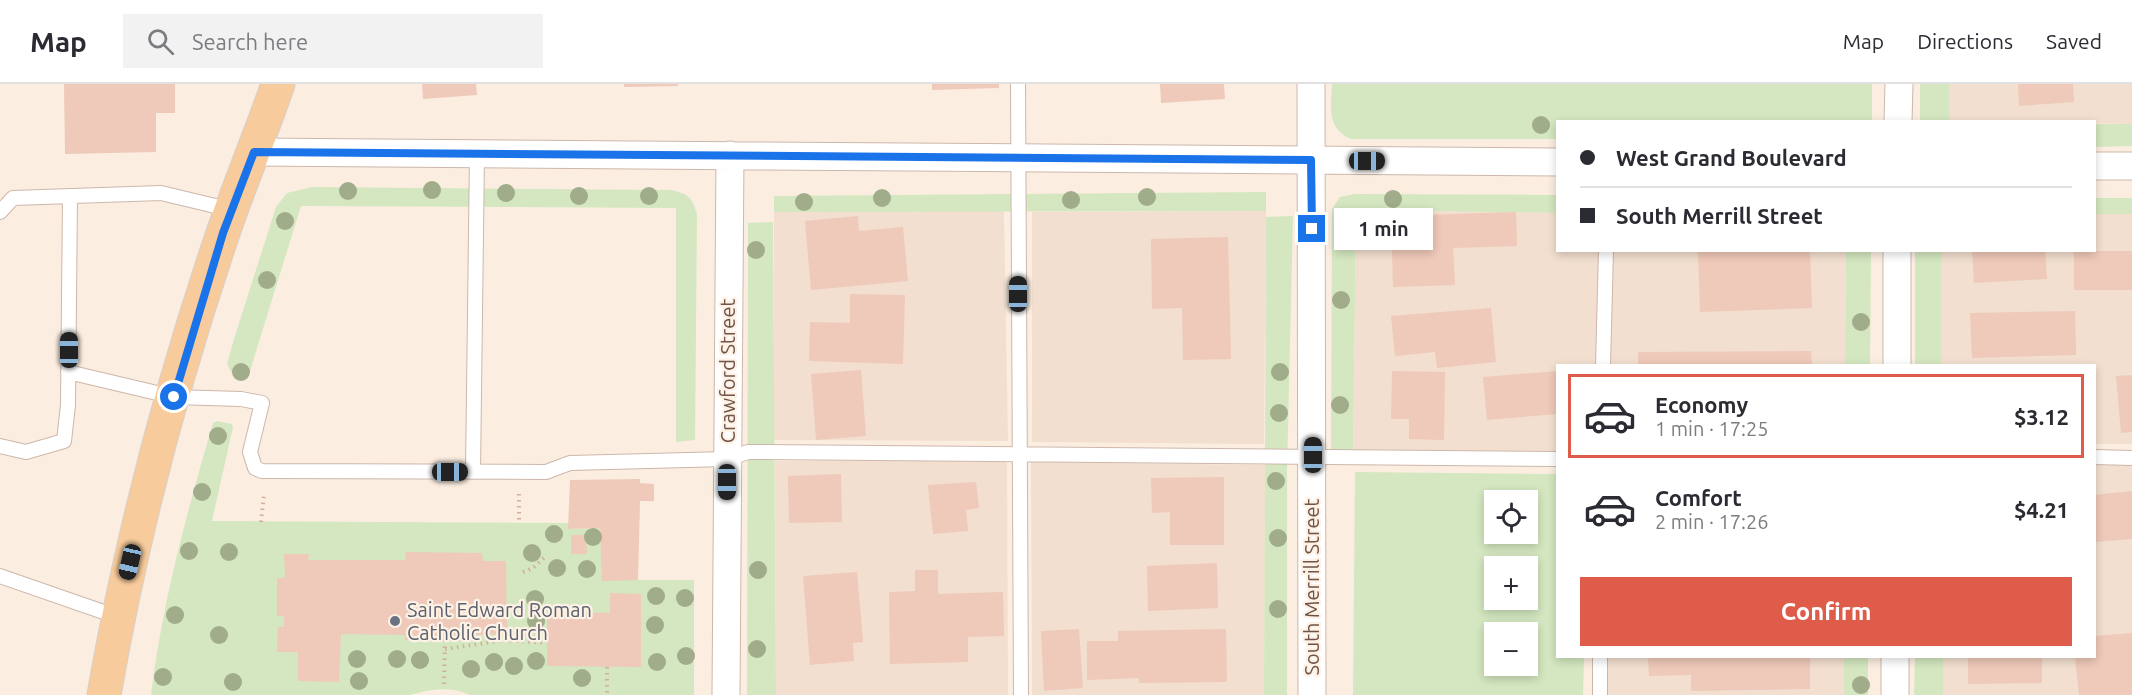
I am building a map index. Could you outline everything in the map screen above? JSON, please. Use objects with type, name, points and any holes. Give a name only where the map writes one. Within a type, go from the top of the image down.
[{"type":"main road","points":[[104,695],[118,617],[142,514],[174,397],[232,210],[278,84]]},
{"type":"street","name":"South Merrill Street","points":[[1311,84],[1312,695]]},
{"type":"street","points":[[1898,120],[1899,84]]},
{"type":"street","points":[[254,152],[1556,162]]},
{"type":"street","name":"Crawford Street","points":[[726,695],[730,156]]},
{"type":"street","points":[[2096,166],[2132,166]]},
{"type":"street","points":[[1897,252],[1897,364]]},
{"type":"street","points":[[1895,658],[1895,695]]},
{"type":"lane","points":[[1018,84],[1021,695]]},
{"type":"lane","points":[[473,472],[477,154]]},
{"type":"lane","points":[[0,212],[13,198],[160,193],[232,210]]},
{"type":"lane","points":[[0,446],[26,452],[64,441],[68,372],[70,196]]},
{"type":"lane","points":[[1603,364],[1606,252]]},
{"type":"lane","points":[[68,372],[174,397],[242,399],[262,403],[250,452],[255,468],[262,471],[546,472],[570,463],[727,459],[748,452],[1313,455],[1556,459]]},
{"type":"lane","points":[[2096,457],[2132,458]]},
{"type":"lane","points":[[0,576],[118,617]]},
{"type":"lane","points":[[1600,658],[1600,695]]},
{"type":"path","points":[[523,572],[533,568],[546,556]]},
{"type":"path","points":[[445,649],[505,640],[546,643]]},
{"type":"path","points":[[444,684],[445,641]]},
{"type":"path","points":[[607,667],[608,695]]},
{"type":"shaded area","points":[[1949,84],[2132,84],[2132,124],[2096,123],[2096,120],[1949,120]]},
{"type":"shaded area","points":[[1356,210],[1556,213],[1556,252],[1846,252],[1845,364],[1556,364],[1556,459],[1353,456]]},
{"type":"shaded area","points":[[1004,211],[1008,441],[774,440],[774,212]]},
{"type":"shaded area","points":[[1266,211],[1264,444],[1032,442],[1032,212]]},
{"type":"shaded area","points":[[2096,214],[2132,214],[2132,444],[2096,444],[2096,364],[1941,364],[1941,252],[2096,252]]},
{"type":"shaded area","points":[[1007,460],[1008,695],[776,695],[775,461]]},
{"type":"shaded area","points":[[1031,462],[1265,465],[1264,695],[1032,695]]},
{"type":"shaded area","points":[[2096,464],[2132,464],[2132,695],[1943,695],[1943,658],[2096,658]]},
{"type":"shaded area","points":[[1600,658],[1844,658],[1844,695],[1600,695]]},
{"type":"green space","points":[[1332,84],[1872,84],[1872,120],[1556,120],[1556,139],[1351,139],[1337,129],[1331,109]]},
{"type":"green space","points":[[1920,84],[1949,84],[1949,120],[1920,120]]},
{"type":"green space","points":[[2096,124],[2132,124],[2132,146],[2096,147]]},
{"type":"green space","points":[[312,187],[670,190],[685,194],[691,200],[697,215],[695,440],[676,442],[676,208],[301,206],[249,374],[245,376],[231,372],[227,364],[276,207],[287,193]]},
{"type":"green space","points":[[1266,192],[1266,211],[774,212],[774,196]]},
{"type":"green space","points":[[1355,194],[1556,195],[1556,213],[1356,210],[1353,456],[1331,456],[1332,209],[1340,197]]},
{"type":"green space","points":[[2096,198],[2132,198],[2132,214],[2096,214]]},
{"type":"green space","points":[[1293,216],[1287,472],[1287,695],[1264,695],[1266,217]]},
{"type":"green space","points":[[773,222],[776,695],[747,695],[748,223]]},
{"type":"green space","points":[[1846,252],[1871,252],[1870,364],[1845,364]]},
{"type":"green space","points":[[1915,252],[1941,252],[1941,364],[1915,364]]},
{"type":"green space","points":[[217,421],[232,424],[233,427],[212,521],[569,523],[569,529],[600,528],[603,580],[694,580],[694,695],[470,695],[455,690],[440,689],[410,695],[151,695],[176,558],[213,423]]},
{"type":"green space","points":[[1355,472],[1556,474],[1556,658],[1584,658],[1583,695],[1353,695]]},
{"type":"green space","points":[[1844,658],[1868,658],[1868,695],[1844,695]]},
{"type":"green space","points":[[1915,658],[1943,658],[1943,695],[1914,695]]},
{"type":"building","points":[[64,84],[175,84],[175,113],[156,113],[156,152],[65,154]]},
{"type":"building","points":[[422,84],[476,84],[477,95],[423,99]]},
{"type":"building","points":[[624,84],[678,84],[678,86],[624,87]]},
{"type":"building","points":[[932,84],[999,84],[999,88],[932,90]]},
{"type":"building","points":[[1160,84],[1224,84],[1225,99],[1161,103]]},
{"type":"building","points":[[2018,84],[2073,84],[2074,102],[2019,106]]},
{"type":"building","points":[[1516,212],[1517,246],[1453,248],[1455,285],[1393,287],[1391,216]]},
{"type":"building","points":[[858,216],[859,231],[903,227],[908,281],[811,290],[805,221]]},
{"type":"building","points":[[1228,237],[1231,359],[1183,360],[1182,308],[1152,309],[1151,239]]},
{"type":"building","points":[[2132,251],[2132,290],[2074,290],[2074,252]]},
{"type":"building","points":[[1698,252],[1810,252],[1812,308],[1700,312]]},
{"type":"building","points":[[1972,252],[2045,252],[2047,279],[1974,283]]},
{"type":"building","points":[[850,294],[905,295],[903,364],[809,361],[810,322],[850,323]]},
{"type":"building","points":[[1491,308],[1496,362],[1437,368],[1435,352],[1395,356],[1391,316]]},
{"type":"building","points":[[2075,311],[2076,355],[1972,358],[1970,313]]},
{"type":"building","points":[[1811,351],[1812,364],[1638,364],[1638,352]]},
{"type":"building","points":[[861,370],[866,436],[816,440],[811,374]]},
{"type":"building","points":[[1392,371],[1445,372],[1444,440],[1409,439],[1409,419],[1391,419]]},
{"type":"building","points":[[1556,371],[1556,414],[1487,420],[1483,377]]},
{"type":"building","points":[[2132,375],[2132,432],[2121,433],[2116,376]]},
{"type":"building","points":[[841,474],[842,522],[789,523],[788,476]]},
{"type":"building","points":[[1224,477],[1224,545],[1170,545],[1170,512],[1152,513],[1151,478]]},
{"type":"building","points":[[640,479],[640,483],[654,484],[654,501],[640,501],[638,580],[602,581],[600,528],[568,529],[570,480]]},
{"type":"building","points":[[976,482],[979,508],[966,510],[968,531],[933,534],[928,485]]},
{"type":"building","points":[[2132,491],[2132,539],[2096,542],[2096,495]]},
{"type":"building","points":[[571,535],[586,535],[587,554],[571,554]]},
{"type":"building","name":"Saint Edward Roman Catholic Church","points":[[405,552],[482,553],[483,561],[506,561],[507,634],[470,635],[470,641],[405,640],[405,635],[341,634],[339,682],[298,681],[298,652],[277,652],[278,627],[284,627],[284,616],[277,616],[277,578],[285,578],[284,554],[309,554],[308,560],[406,560]]},
{"type":"building","points":[[1217,563],[1218,608],[1148,611],[1147,566]]},
{"type":"building","points":[[915,570],[938,570],[938,594],[1003,592],[1004,636],[968,637],[968,662],[890,664],[889,592],[915,591]]},
{"type":"building","points":[[857,572],[863,642],[853,643],[854,661],[810,665],[803,576]]},
{"type":"building","points":[[610,593],[641,594],[641,667],[547,666],[547,612],[610,613]]},
{"type":"building","points":[[1079,629],[1083,688],[1044,691],[1041,631]]},
{"type":"building","points":[[1226,629],[1227,682],[1139,683],[1139,678],[1087,680],[1087,641],[1118,641],[1118,631]]},
{"type":"building","points":[[2132,633],[2132,695],[2079,695],[2075,658],[2096,658],[2096,636]]},
{"type":"building","points":[[1648,658],[1810,658],[1810,689],[1691,691],[1691,675],[1649,676]]},
{"type":"building","points":[[1968,658],[2042,658],[2042,683],[1968,684]]},
{"type":"place","name":"Saint Edward Roman Catholic Church","points":[[395,621]]},
{"type":"route","points":[[174,397],[223,233],[254,152],[1311,160],[1312,229]]}]
